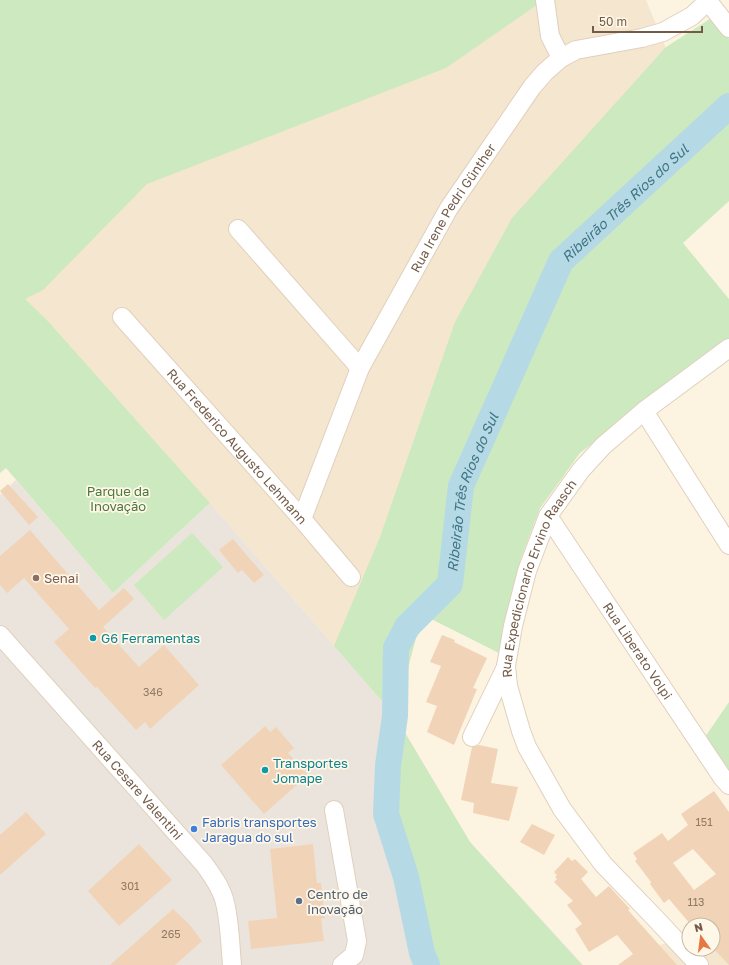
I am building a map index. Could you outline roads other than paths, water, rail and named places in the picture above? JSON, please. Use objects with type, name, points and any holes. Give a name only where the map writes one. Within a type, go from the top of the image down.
[{"type":"street","points":[[545,0],[550,36],[561,58]]},
{"type":"street","points":[[708,0],[729,28]]},
{"type":"street","name":"Rua Irene Pedri Günther","points":[[302,519],[360,368],[449,208],[532,87],[545,72],[561,58],[576,50],[642,38],[664,32],[692,16],[708,0]]},
{"type":"street","points":[[238,229],[360,368]]},
{"type":"street","name":"Rua Frederico Augusto Lehmann","points":[[122,317],[302,519],[351,577]]},
{"type":"street","name":"Rua Expedicionario Ervino Raasch","points":[[699,965],[603,864],[562,809],[527,746],[521,731],[508,686],[506,666],[513,626],[527,572],[548,516],[581,470],[603,446],[644,412],[729,348]]},
{"type":"street","points":[[644,412],[729,545]]},
{"type":"street","name":"Rua Liberato Volpi","points":[[548,516],[714,764],[729,784]]},
{"type":"street","name":"Rua Cesare Valentini","points":[[0,635],[208,869],[224,899],[228,920],[232,965]]},
{"type":"street","points":[[472,736],[506,666]]},
{"type":"street","points":[[334,810],[357,941],[354,955],[342,965]]},
{"type":"waterway","name":"Ribeirão Três Rios do Sul","points":[[427,965],[422,953],[406,877],[386,814],[388,765],[395,716],[396,648],[407,627],[450,584],[461,486],[561,261],[729,106]]},
{"type":"place","name":"Senai","points":[[36,578]]},
{"type":"place","name":"G6 Ferramentas","points":[[93,638]]},
{"type":"place","name":"Transportes Jomape","points":[[265,770]]},
{"type":"place","name":"Fabris transportes Jaragua do sul","points":[[194,829]]},
{"type":"place","name":"Centro de Inovação","points":[[299,901]]},
{"type":"park label","name":"Parque da Inovação","points":[[118,498]]}]
